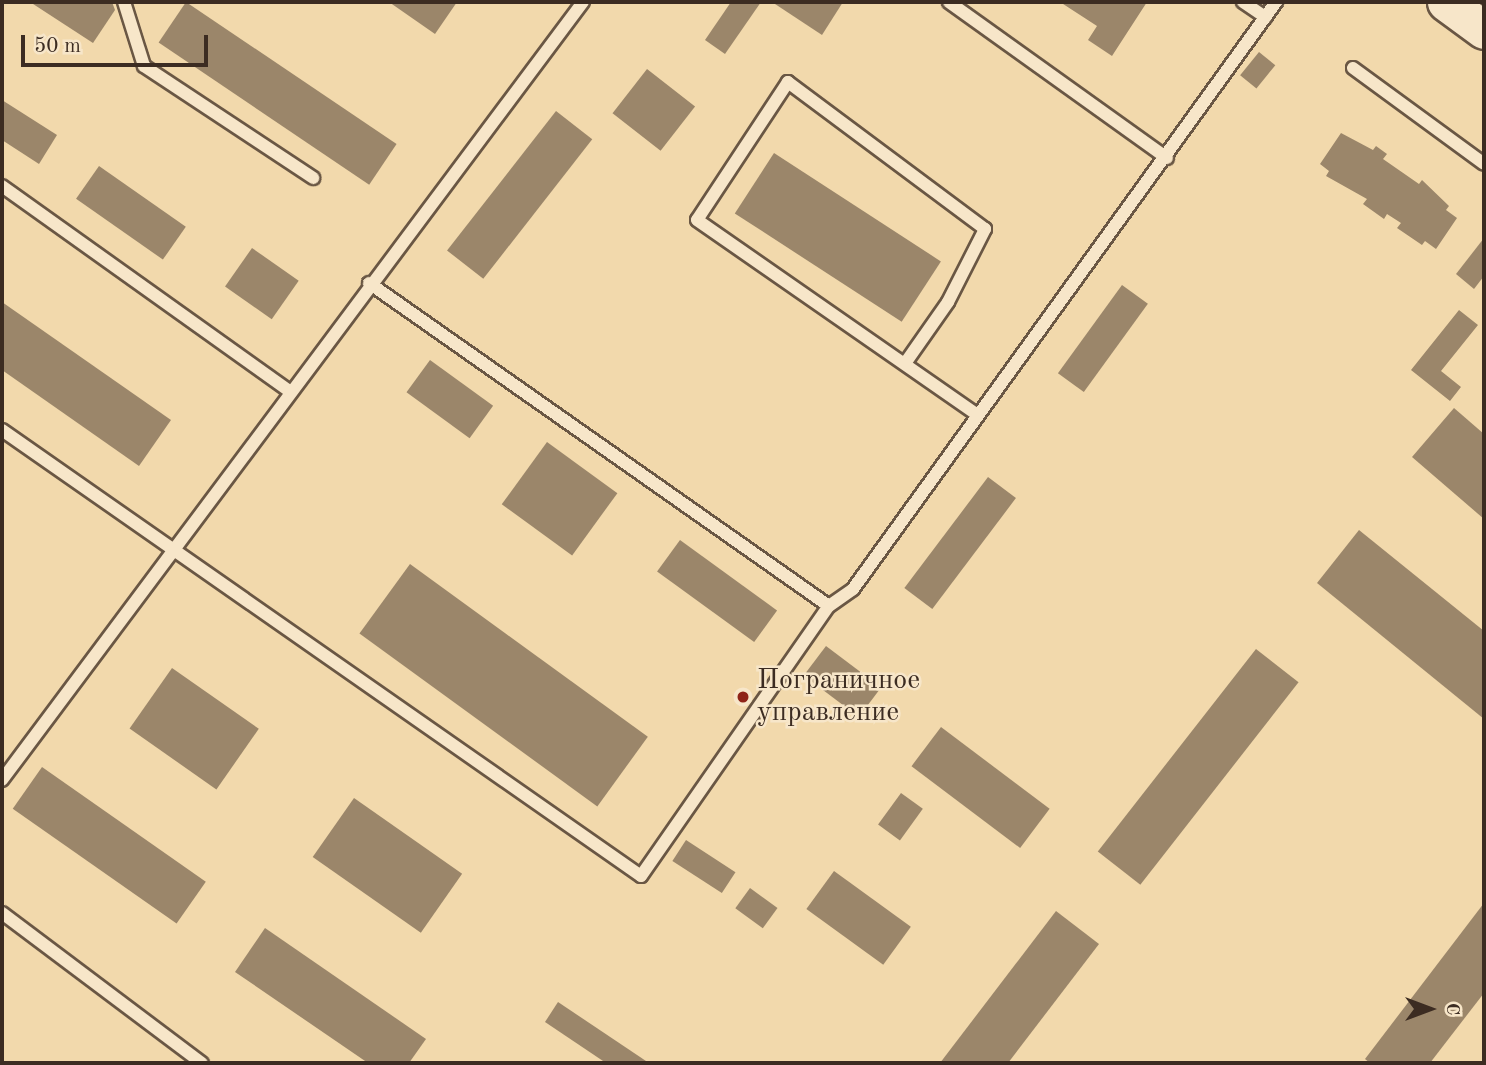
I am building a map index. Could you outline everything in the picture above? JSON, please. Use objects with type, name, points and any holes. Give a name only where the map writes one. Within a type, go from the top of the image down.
[{"type":"main road","points":[[1446,2],[1484,30]]},
{"type":"lane","points":[[124,2],[144,66],[313,178]]},
{"type":"lane","points":[[2,780],[288,390],[583,2]]},
{"type":"lane","points":[[949,2],[1167,158]]},
{"type":"lane","points":[[1243,2],[1265,17]]},
{"type":"lane","points":[[2,430],[173,545],[641,876],[829,606],[853,589],[975,413],[1167,158],[1276,2]]},
{"type":"lane","points":[[1353,68],[1484,164]]},
{"type":"lane","points":[[906,362],[948,302],[985,229],[788,82],[697,220],[906,362],[975,413]]},
{"type":"lane","points":[[2,186],[288,390]]},
{"type":"lane","points":[[369,283],[829,606]]},
{"type":"lane","points":[[2,914],[202,1063]]},
{"type":"building","points":[[30,2],[112,2],[115,10],[93,43]]},
{"type":"building","points":[[186,2],[397,144],[369,185],[159,43]]},
{"type":"building","points":[[389,2],[457,2],[435,34]]},
{"type":"building","points":[[731,2],[761,2],[725,54],[705,40]]},
{"type":"building","points":[[772,2],[843,2],[822,35]]},
{"type":"building","points":[[1060,2],[1147,2],[1112,56],[1088,40],[1097,26]]},
{"type":"building","points":[[1259,52],[1275,65],[1256,89],[1240,75]]},
{"type":"building","points":[[647,69],[695,107],[661,151],[613,113]]},
{"type":"building","points":[[2,100],[57,135],[39,164],[2,140]]},
{"type":"building","points":[[556,111],[592,139],[483,279],[447,250]]},
{"type":"building","points":[[1341,133],[1373,150],[1376,146],[1387,154],[1383,159],[1419,184],[1422,180],[1449,206],[1446,210],[1457,218],[1436,249],[1425,241],[1422,245],[1397,228],[1401,223],[1387,214],[1384,219],[1363,204],[1367,199],[1326,176],[1329,171],[1320,164]]},
{"type":"building","points":[[774,153],[941,261],[902,322],[735,213]]},
{"type":"building","points":[[99,166],[186,227],[163,260],[76,199]]},
{"type":"building","points":[[1484,238],[1484,276],[1474,289],[1456,274]]},
{"type":"building","points":[[252,248],[299,281],[272,319],[225,287]]},
{"type":"building","points":[[1122,285],[1148,304],[1084,392],[1058,373]]},
{"type":"building","points":[[2,302],[171,420],[139,466],[2,370]]},
{"type":"building","points":[[1459,310],[1478,325],[1441,371],[1461,387],[1450,401],[1411,370]]},
{"type":"building","points":[[430,360],[493,406],[470,438],[406,392]]},
{"type":"building","points":[[1454,408],[1484,434],[1484,519],[1412,457]]},
{"type":"building","points":[[547,442],[617,493],[572,555],[502,504]]},
{"type":"building","points":[[988,477],[1016,498],[932,609],[904,588]]},
{"type":"building","points":[[1359,530],[1484,631],[1484,719],[1317,583]]},
{"type":"building","points":[[680,540],[777,611],[754,642],[657,572]]},
{"type":"building","points":[[410,564],[648,737],[597,806],[359,634]]},
{"type":"building","points":[[826,646],[881,688],[859,717],[804,676]]},
{"type":"building","points":[[1256,649],[1299,682],[1140,885],[1098,852]]},
{"type":"building","points":[[172,668],[259,729],[216,789],[130,729]]},
{"type":"building","points":[[941,727],[1050,809],[1020,848],[912,766]]},
{"type":"building","points":[[42,767],[206,882],[177,923],[13,809]]},
{"type":"building","points":[[901,793],[923,809],[900,840],[878,825]]},
{"type":"building","points":[[354,798],[462,874],[421,933],[313,857]]},
{"type":"building","points":[[686,840],[735,872],[722,893],[672,861]]},
{"type":"building","points":[[834,871],[911,927],[883,965],[806,909]]},
{"type":"building","points":[[750,888],[778,908],[763,928],[735,908]]},
{"type":"building","points":[[1484,903],[1484,993],[1430,1063],[1370,1063],[1365,1059]]},
{"type":"building","points":[[1056,911],[1099,944],[1008,1063],[940,1063]]},
{"type":"building","points":[[265,928],[426,1039],[409,1063],[368,1063],[235,972]]},
{"type":"building","points":[[558,1002],[649,1063],[606,1063],[545,1022]]},
{"type":"place","name":"Пограничное управление","points":[[743,697]]}]
